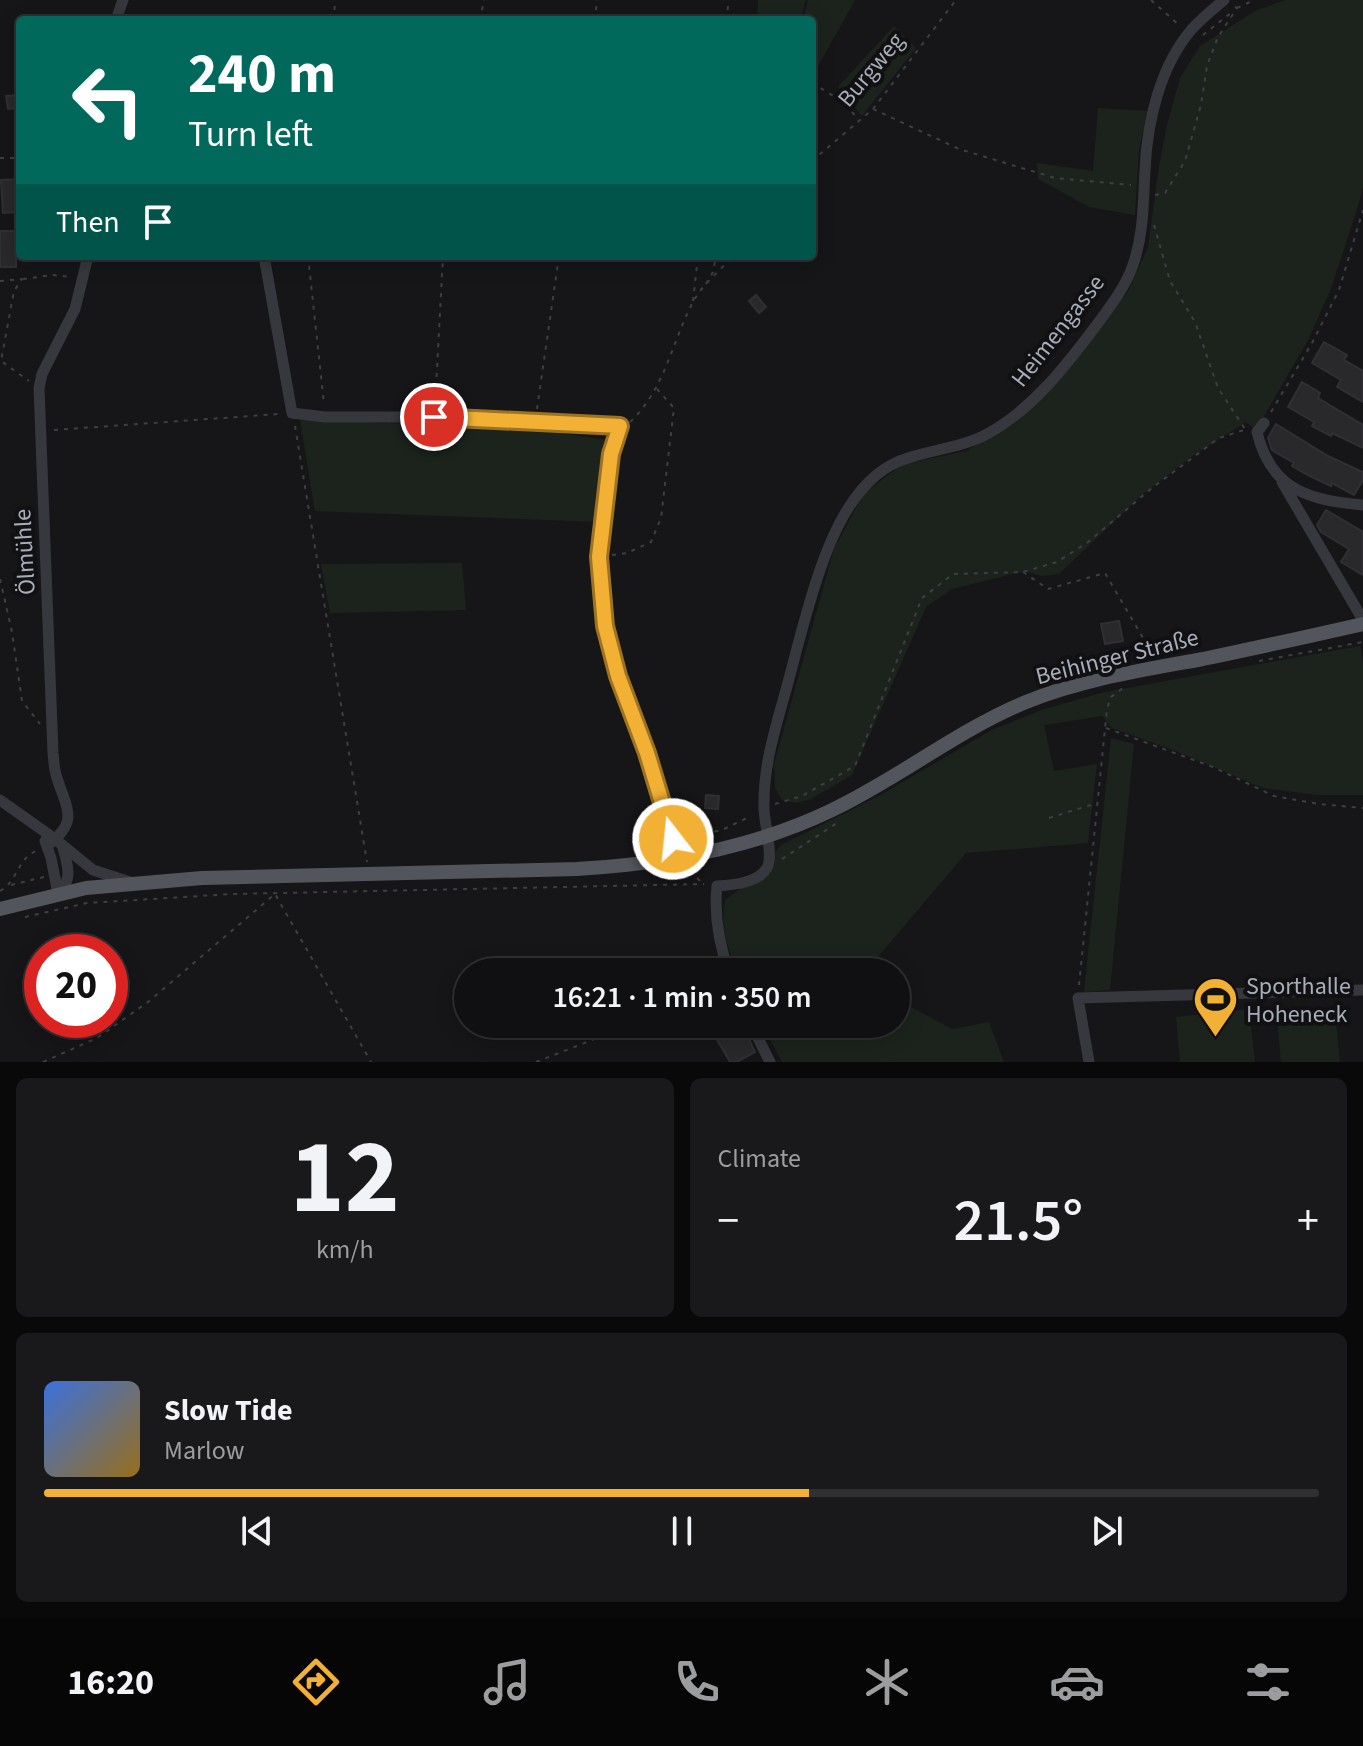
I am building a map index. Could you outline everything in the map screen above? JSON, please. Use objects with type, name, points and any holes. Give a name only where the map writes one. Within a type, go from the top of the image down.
[{"type":"main road","name":"Beihinger Straße","points":[[0,909],[58,894],[134,883],[202,878],[577,869],[677,860],[766,835],[830,811],[915,763],[963,731],[1029,701],[1087,682],[1363,622]]},
{"type":"street","name":"Heimengasse","points":[[767,868],[764,809],[767,763],[810,599],[830,544],[851,505],[873,477],[896,462],[980,438],[1017,414],[1044,390],[1120,292],[1137,252],[1146,192],[1147,146],[1160,88],[1173,58],[1226,0]]},
{"type":"street","name":"Ölmühle","points":[[55,844],[69,820],[68,808],[56,776],[53,735],[39,388],[42,374],[75,309],[87,260]]},
{"type":"street","points":[[265,260],[292,413],[325,417],[434,417],[620,426],[611,454],[599,557],[605,626],[618,676],[647,753],[677,860]]},
{"type":"street","points":[[1264,423],[1257,432],[1271,468],[1363,622]]},
{"type":"street","points":[[1282,482],[1300,493],[1363,505]]},
{"type":"street","points":[[0,800],[93,870],[134,883]]},
{"type":"street","points":[[55,844],[69,871],[67,886],[58,894]]},
{"type":"street","points":[[725,958],[718,932],[717,886],[744,882],[760,876],[767,868]]},
{"type":"street","points":[[1089,1062],[1078,998],[1363,990]]},
{"type":"street","points":[[758,1038],[770,1062]]},
{"type":"path","name":"Burgweg","points":[[816,158],[873,109],[956,0]]},
{"type":"path","points":[[1151,0],[1192,37],[1254,0]]},
{"type":"path","points":[[1226,0],[1237,8]]},
{"type":"path","points":[[873,109],[959,149],[1055,178],[1165,193],[1185,161],[1201,105],[1207,66],[1218,37],[1237,8]]},
{"type":"path","points":[[816,84],[842,101],[860,121]]},
{"type":"path","points":[[1264,423],[1312,343],[1339,290],[1363,210]]},
{"type":"path","points":[[673,839],[722,830],[764,809],[802,796],[855,766],[922,598],[953,574],[1023,572],[1057,562],[1088,542],[1152,488],[1219,438],[1245,429],[1218,388],[1195,322],[1170,281],[1152,220]]},
{"type":"path","points":[[308,260],[325,417]]},
{"type":"path","points":[[434,417],[443,260]]},
{"type":"path","points":[[536,421],[558,260]]},
{"type":"path","points":[[693,302],[698,260]]},
{"type":"path","points":[[620,426],[637,416],[657,389],[693,302],[713,272],[715,260]]},
{"type":"path","points":[[698,294],[730,260]]},
{"type":"path","points":[[0,281],[53,275],[82,278]]},
{"type":"path","points":[[22,279],[14,291],[1,361],[39,388]]},
{"type":"path","points":[[599,557],[627,553],[651,542],[661,518],[674,408],[657,389]]},
{"type":"path","points":[[41,431],[292,413],[366,846],[368,873]]},
{"type":"path","points":[[1023,572],[1048,589],[1105,573],[1160,666]]},
{"type":"path","points":[[0,579],[12,632],[22,701],[53,735]]},
{"type":"path","points":[[1259,662],[1363,642]]},
{"type":"path","points":[[1078,998],[1107,709],[1111,697],[1124,687],[1115,690]]},
{"type":"path","points":[[1105,728],[1213,767],[1274,796],[1363,808]]},
{"type":"path","points":[[1049,818],[1096,803]]},
{"type":"path","points":[[767,868],[840,821]]},
{"type":"path","points":[[0,891],[11,885],[26,855],[55,844]]},
{"type":"path","points":[[14,920],[87,903],[275,894],[703,884],[677,860]]},
{"type":"path","points":[[43,1062],[97,1038],[148,1002],[275,894]]},
{"type":"path","points":[[275,894],[371,1062]]},
{"type":"path","points":[[536,1062],[597,1038]]},
{"type":"shaded area","points":[[758,0],[806,0],[801,16],[757,16]]},
{"type":"shaded area","points":[[808,0],[855,0],[816,70],[816,16],[804,16]]},
{"type":"shaded area","points":[[1285,0],[1363,0],[1363,187],[1331,289],[1308,340],[1256,430],[1246,422],[1194,455],[1142,495],[1059,574],[1042,576],[1025,571],[952,589],[926,607],[852,775],[811,799],[795,803],[782,800],[775,788],[774,764],[834,549],[864,493],[903,464],[967,451],[1030,407],[1074,361],[1128,291],[1148,247],[1159,166],[1180,78],[1200,46],[1255,11]]},
{"type":"shaded area","points":[[894,26],[916,48],[862,116],[838,87]]},
{"type":"shaded area","points":[[1098,108],[1147,111],[1139,150],[1135,215],[1089,207],[1038,179],[1037,163],[1093,171]]},
{"type":"shaded area","points":[[300,420],[525,428],[608,440],[597,522],[315,511]]},
{"type":"shaded area","points":[[462,563],[466,610],[330,613],[321,564]]},
{"type":"shaded area","points":[[1360,646],[1363,663],[1363,795],[1317,795],[1263,788],[1112,728],[1102,716],[1044,725],[1054,771],[1097,764],[1088,843],[966,853],[877,958],[732,958],[726,937],[725,900],[770,872],[775,853],[781,845],[877,797],[992,730],[1044,709],[1105,692]]},
{"type":"shaded area","points":[[1111,738],[1134,744],[1110,990],[1084,992]]},
{"type":"shaded area","points":[[910,1006],[952,1029],[989,1022],[1004,1062],[782,1062],[769,1038],[910,1038]]},
{"type":"shaded area","name":"Sporthalle Hoheneck","points":[[1249,1009],[1255,1062],[1180,1062],[1176,1017]]},
{"type":"shaded area","points":[[1335,1013],[1340,1062],[1281,1062],[1277,1018]]},
{"type":"building","points":[[16,95],[16,108],[8,109],[6,96]]},
{"type":"building","points":[[16,179],[16,212],[3,213],[1,180]]},
{"type":"building","points":[[0,231],[16,231],[16,267],[0,267]]},
{"type":"building","points":[[756,295],[766,307],[759,313],[749,301]]},
{"type":"building","points":[[1324,342],[1347,355],[1344,360],[1363,371],[1363,402],[1337,387],[1341,380],[1312,363]]},
{"type":"building","points":[[1302,382],[1320,393],[1318,398],[1363,425],[1363,448],[1312,426],[1314,422],[1288,407]]},
{"type":"building","points":[[1276,424],[1328,456],[1363,472],[1363,480],[1354,495],[1308,475],[1272,450],[1268,438]]},
{"type":"building","points":[[1326,510],[1363,532],[1363,575],[1341,562],[1349,549],[1321,532],[1317,525]]},
{"type":"building","points":[[1119,621],[1123,641],[1105,644],[1101,624]]},
{"type":"building","points":[[706,795],[719,796],[718,809],[705,808]]},
{"type":"building","points":[[716,1038],[748,1038],[755,1052],[737,1062],[730,1062]]},
{"type":"place","name":"Sporthalle Hoheneck","points":[[1215,1039]]},
{"type":"route","points":[[434,417],[620,426],[611,454],[599,557],[605,626],[618,676],[647,753],[673,839]]}]
